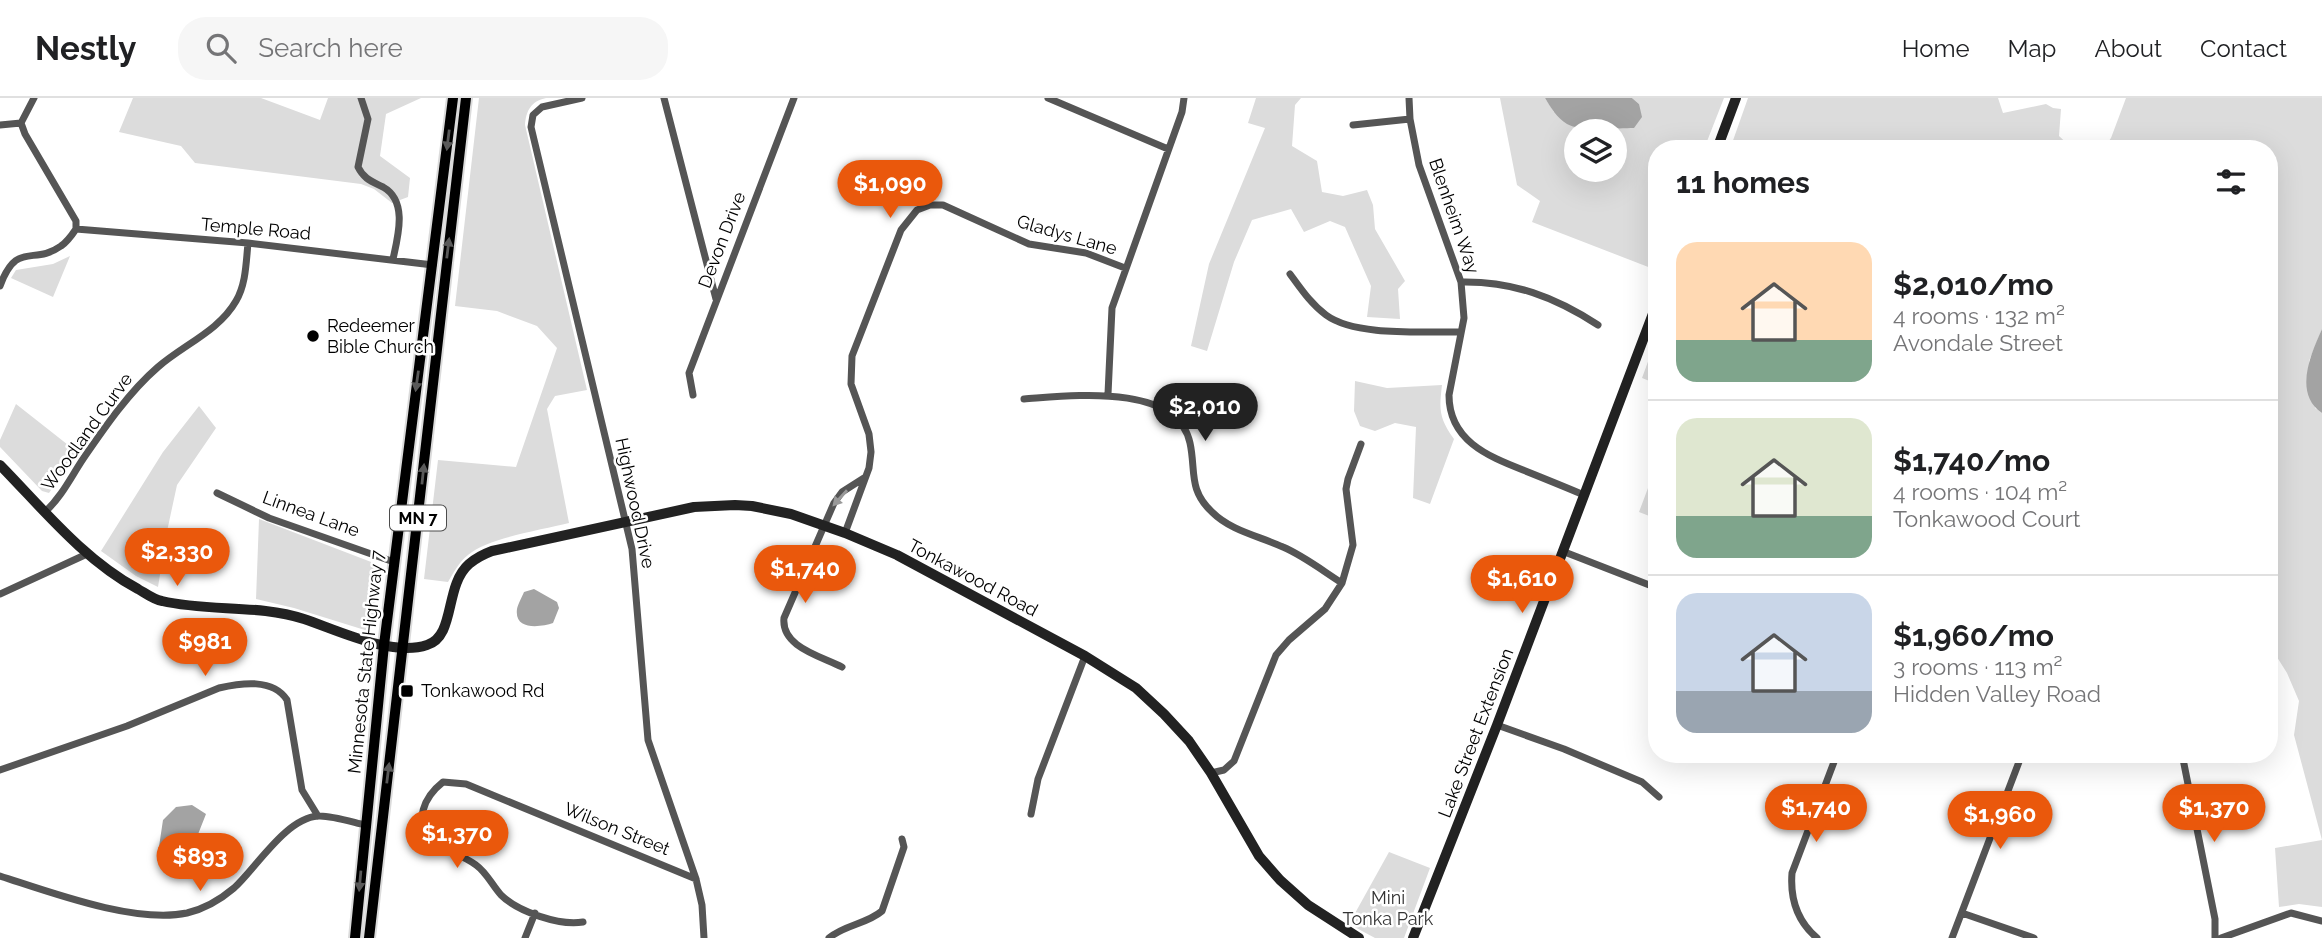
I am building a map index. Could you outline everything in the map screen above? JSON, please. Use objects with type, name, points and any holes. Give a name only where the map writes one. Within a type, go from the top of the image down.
[{"type":"main road","name":"Minnesota State Highway 7","points":[[355,938],[384,645],[453,98]]},
{"type":"main road","name":"Minnesota State Highway 7","points":[[369,938],[466,98]]},
{"type":"street","points":[[0,285],[8,267],[19,257],[45,253],[61,246],[76,229],[75,221],[21,123],[34,98]]},
{"type":"street","points":[[361,98],[368,120],[358,166],[366,179],[388,191],[396,199],[399,209],[398,229],[393,259]]},
{"type":"street","name":"Highwood Drive","points":[[582,98],[542,107],[533,115],[531,127],[625,522],[635,575],[648,740],[696,879],[702,905],[704,938]]},
{"type":"street","points":[[664,98],[716,299]]},
{"type":"street","name":"Devon Drive","points":[[693,394],[689,373],[794,98]]},
{"type":"street","points":[[1048,98],[1168,149]]},
{"type":"street","points":[[1108,394],[1112,308],[1182,112],[1184,98]]},
{"type":"street","name":"Blenheim Way","points":[[1409,98],[1410,119],[1419,165],[1461,282],[1464,318],[1449,395],[1449,406],[1458,430],[1477,449],[1491,457],[1584,495]]},
{"type":"street","points":[[1720,140],[1736,98]]},
{"type":"street","points":[[1353,125],[1410,119]]},
{"type":"street","points":[[0,125],[21,123]]},
{"type":"street","name":"Gladys Lane","points":[[845,533],[871,460],[871,444],[853,393],[852,356],[901,230],[917,210],[934,204],[950,206],[1029,244],[1086,253],[1125,268]]},
{"type":"street","name":"Temple Road","points":[[76,229],[247,243],[433,265]]},
{"type":"street","name":"Woodland Curve","points":[[46,511],[59,499],[84,458],[137,388],[171,356],[216,326],[237,300],[243,284],[247,243]]},
{"type":"street","points":[[1290,274],[1319,309],[1333,320],[1350,327],[1368,330],[1461,332]]},
{"type":"street","points":[[1461,282],[1531,290],[1555,299],[1598,325]]},
{"type":"street","name":"Lake Street Extension","points":[[1413,938],[1648,327]]},
{"type":"street","points":[[1024,398],[1108,394],[1165,411],[1183,426],[1191,447],[1195,487],[1201,500],[1222,521],[1289,550],[1342,583]]},
{"type":"street","points":[[1210,774],[1224,770],[1234,761],[1276,655],[1289,640],[1325,610],[1342,583],[1353,552],[1346,489],[1361,444]]},
{"type":"street","name":"Tonkawood Road","points":[[0,465],[87,554],[123,581],[159,601],[251,608],[303,618],[347,636],[403,647],[425,646],[440,637],[447,623],[456,582],[463,570],[475,559],[492,551],[694,507],[735,505],[777,511],[823,525],[923,568],[1085,656],[1136,688],[1189,741],[1259,856],[1280,880],[1308,905],[1359,938]]},
{"type":"street","points":[[842,667],[794,643],[788,638],[784,625],[823,525],[837,497],[864,477]]},
{"type":"street","name":"Linnea Lane","points":[[218,493],[269,517],[394,562]]},
{"type":"street","points":[[1562,551],[1648,584]]},
{"type":"street","points":[[0,594],[87,554]]},
{"type":"street","points":[[1031,814],[1038,779],[1085,656]]},
{"type":"street","points":[[0,770],[127,726],[219,688],[235,685],[268,686],[283,693],[287,700],[302,790],[318,816]]},
{"type":"street","points":[[1497,724],[1642,782],[1659,797]]},
{"type":"street","points":[[1817,938],[1804,925],[1794,904],[1792,873],[1834,763]]},
{"type":"street","points":[[1952,938],[2019,763]]},
{"type":"street","points":[[2184,763],[2215,919],[2215,938]]},
{"type":"street","name":"Wilson Street","points":[[583,922],[565,924],[510,902],[500,894],[477,865],[443,849],[427,836],[422,822],[424,802],[431,792],[443,782],[466,785],[696,879]]},
{"type":"street","points":[[0,876],[65,898],[145,915],[188,913],[219,899],[233,889],[291,828],[318,816],[365,825]]},
{"type":"street","points":[[829,938],[837,931],[874,918],[882,911],[904,847],[902,839]]},
{"type":"street","points":[[525,938],[535,913]]},
{"type":"street","points":[[1962,913],[2034,938]]},
{"type":"street","points":[[2221,938],[2291,913],[2322,921]]},
{"type":"green space","points":[[133,98],[261,98],[320,120],[328,98],[421,98],[386,114],[380,156],[410,178],[408,197],[392,203],[374,189],[361,184],[195,163],[181,146],[119,132]]},
{"type":"green space","points":[[479,98],[546,98],[530,107],[525,125],[587,390],[555,396],[547,409],[569,523],[516,535],[477,549],[462,561],[448,582],[424,579],[438,460],[516,467],[557,348],[537,326],[497,311],[455,306]]},
{"type":"green space","points":[[1256,98],[1301,98],[1295,105],[1292,146],[1317,161],[1322,192],[1343,196],[1367,190],[1373,205],[1375,229],[1405,281],[1398,289],[1400,319],[1367,317],[1371,286],[1345,227],[1330,221],[1304,232],[1291,209],[1252,220],[1234,262],[1207,351],[1191,346],[1209,264],[1265,128],[1248,123]]},
{"type":"green space","points":[[1500,98],[1545,98],[1554,112],[1639,104],[1632,98],[1724,98],[1708,140],[1648,140],[1648,267],[1532,222],[1540,201],[1517,185]]},
{"type":"green space","points":[[1748,98],[1998,98],[2003,113],[2046,104],[2061,109],[2059,136],[2063,140],[1733,140]]},
{"type":"green space","points":[[2126,98],[2322,98],[2322,329],[2309,361],[2315,408],[2322,413],[2322,840],[2294,735],[2299,701],[2278,659],[2278,140],[2110,140]]},
{"type":"green space","points":[[70,256],[53,297],[11,278],[16,270],[53,264]]},
{"type":"green space","points":[[1648,362],[1648,380],[1642,378]]},
{"type":"green space","points":[[1355,381],[1387,388],[1442,385],[1441,414],[1454,439],[1430,504],[1413,498],[1416,427],[1395,423],[1375,431],[1360,426],[1354,411]]},
{"type":"green space","points":[[16,404],[77,452],[49,493],[42,491],[0,447],[0,440]]},
{"type":"green space","points":[[199,406],[216,428],[177,485],[158,587],[136,576],[101,551],[163,452]]},
{"type":"green space","points":[[1648,488],[1648,516],[1639,512]]},
{"type":"green space","points":[[259,519],[379,565],[373,627],[368,631],[256,599]]},
{"type":"green space","points":[[2322,840],[2322,907],[2299,904],[2279,907],[2275,848]]},
{"type":"green space","name":"Mini Tonka Park","points":[[1389,852],[1430,868],[1404,938],[1375,938],[1349,924]]},
{"type":"shaded area","points":[[1545,98],[1632,98],[1639,104],[1642,117],[1634,128],[1627,128],[1627,119],[1564,119],[1564,122]]},
{"type":"shaded area","points":[[2322,329],[2322,413],[2313,405],[2306,384],[2313,350]]},
{"type":"shaded area","points":[[534,589],[557,602],[559,608],[553,623],[529,626],[517,616],[524,592]]},
{"type":"shaded area","points":[[192,805],[206,814],[193,847],[193,864],[188,873],[167,871],[157,860],[163,820],[176,807]]},
{"type":"place","name":"Redeemer Bible Church","points":[[313,336]]},
{"type":"place","name":"Tonkawood Rd","points":[[407,691]]}]
